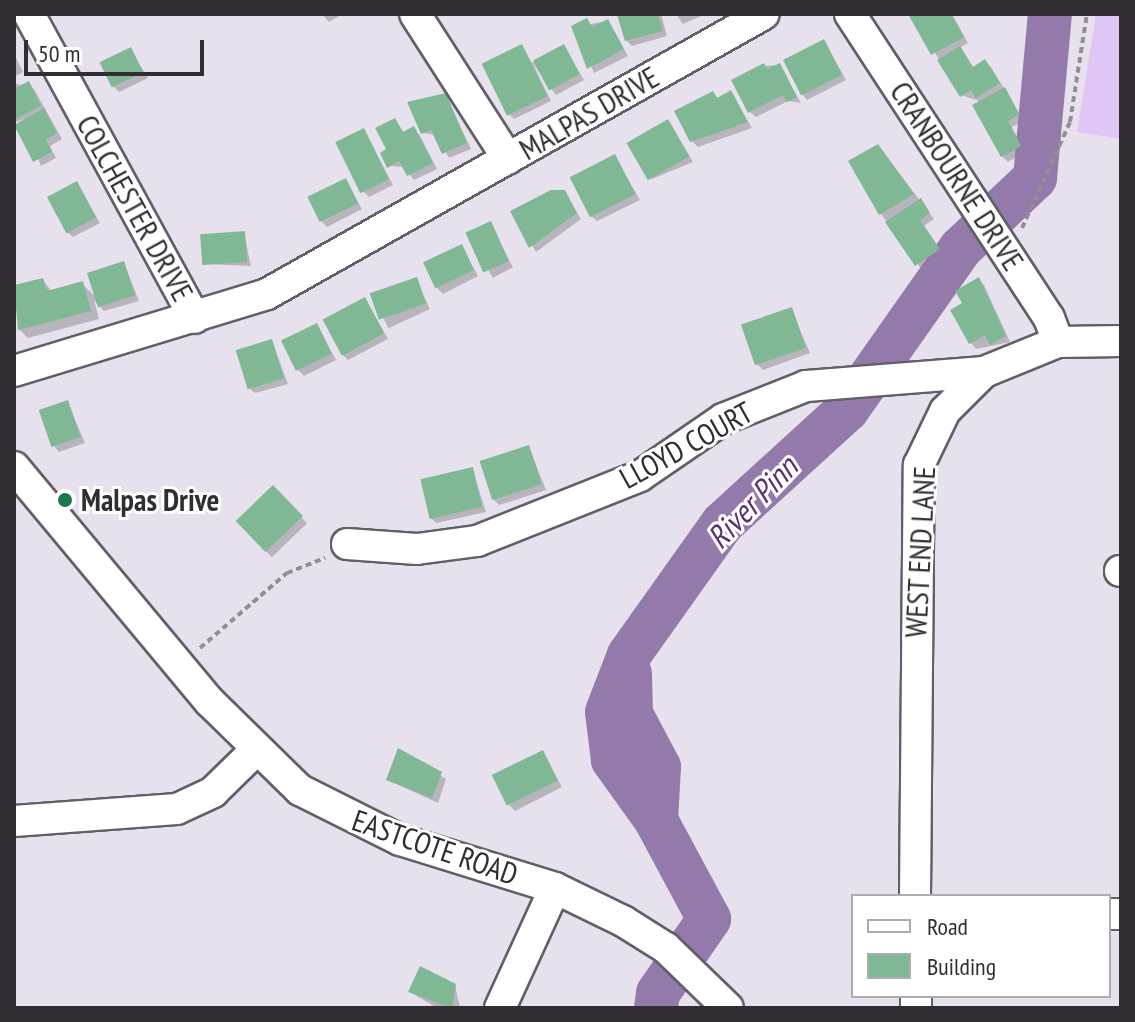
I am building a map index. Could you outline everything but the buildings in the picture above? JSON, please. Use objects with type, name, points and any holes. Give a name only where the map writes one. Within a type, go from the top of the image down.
[{"type":"street","name":"COLCHESTER DRIVE","points":[[29,14],[195,318]]},
{"type":"street","points":[[415,14],[508,159]]},
{"type":"street","name":"MALPAS DRIVE","points":[[14,371],[267,294],[764,14]]},
{"type":"street","name":"CRANBOURNE DRIVE","points":[[850,14],[981,211],[1058,342]]},
{"type":"street","name":"WEST END LANE","points":[[915,894],[919,465],[945,411],[984,372],[1058,342],[1121,341]]},
{"type":"street","name":"LLOYD COURT","points":[[347,544],[417,549],[477,541],[640,476],[723,419],[806,386],[984,372]]},
{"type":"street","name":"EASTCOTE ROAD","points":[[14,467],[179,665],[256,750],[343,815],[555,888],[666,948],[728,1008]]},
{"type":"street","points":[[14,821],[177,809],[213,792],[256,750]]},
{"type":"street","points":[[500,1008],[555,888]]},
{"type":"path","points":[[1000,241],[1038,204],[1070,122],[1087,14]]},
{"type":"path","points":[[179,665],[287,573],[347,544]]},
{"type":"shaded area","points":[[1096,14],[1121,14],[1121,139],[1077,132]]},
{"type":"waterway","name":"River Pinn","points":[[656,1008],[658,993],[709,919],[656,820],[613,760],[607,712],[629,655],[722,524],[847,410],[961,248],[1035,178],[1050,14]]},
{"type":"waterway","points":[[630,674],[631,714],[659,767],[656,820]]},
{"type":"place","name":"Malpas Drive","points":[[65,500]]}]
